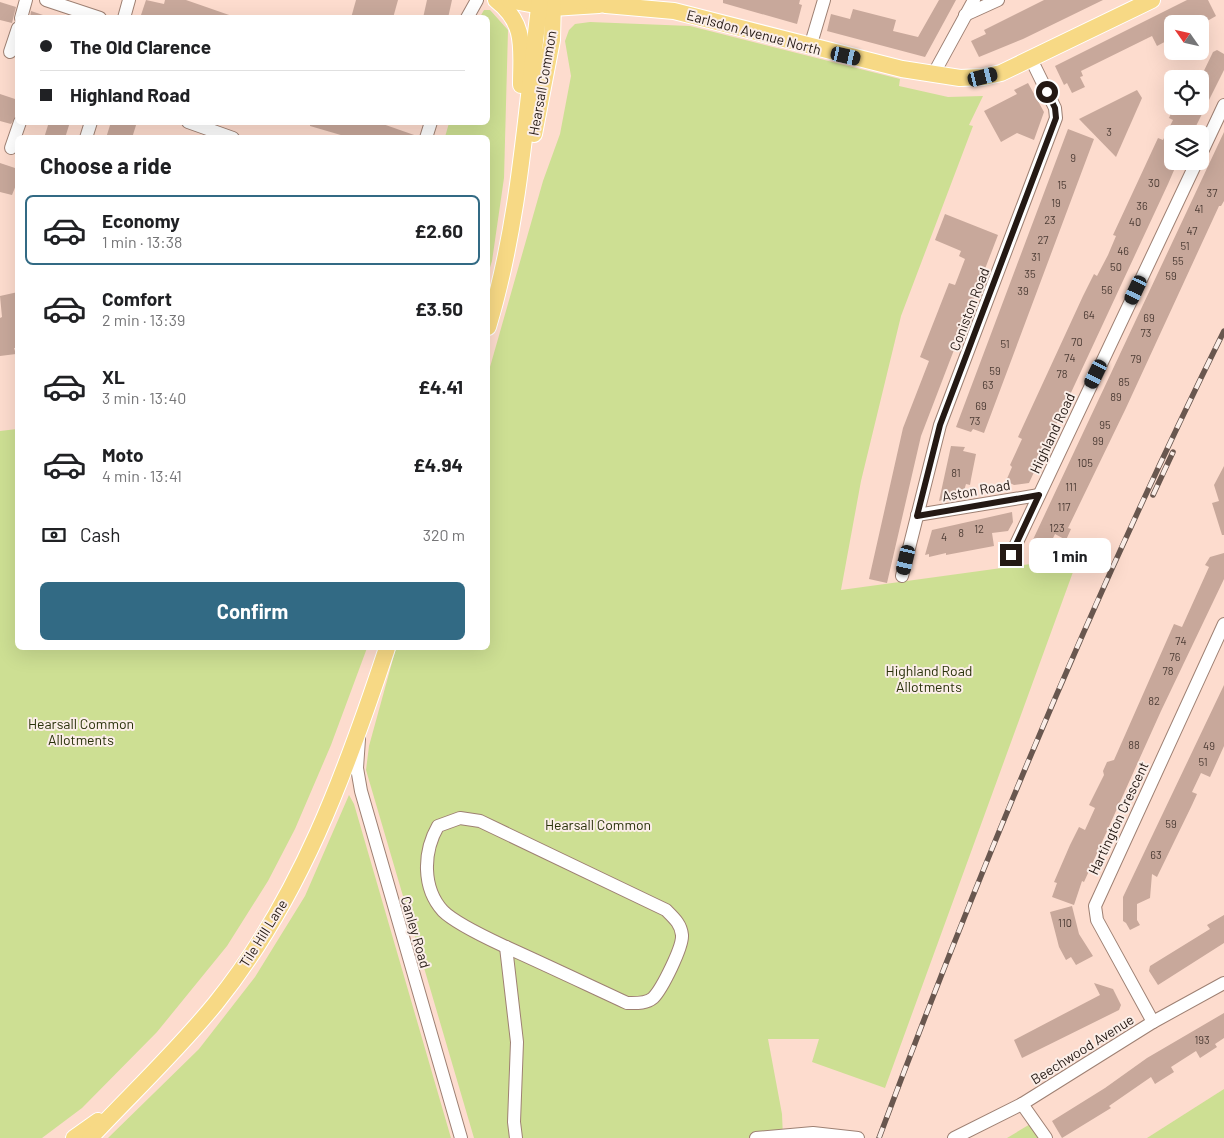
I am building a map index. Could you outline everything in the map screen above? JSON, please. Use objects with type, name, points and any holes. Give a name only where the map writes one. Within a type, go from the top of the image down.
[{"type":"main road","points":[[496,0],[517,23],[522,38],[520,124],[525,139]]},
{"type":"main road","name":"Earlsdon Avenue North","points":[[509,0],[546,4],[676,5],[810,47],[933,75],[983,77],[1001,73],[1031,59],[1142,2]]},
{"type":"main road","name":"Earlsdon Avenue North","points":[[587,0],[606,5]]},
{"type":"main road","name":"Hearsall Common","points":[[490,320],[504,267],[522,164],[546,4]]},
{"type":"main road","name":"Hearsall Common","points":[[522,164],[536,128],[552,40],[546,4]]},
{"type":"main road","points":[[360,731],[386,650]]},
{"type":"main road","name":"Tile Hill Lane","points":[[90,1138],[176,1050],[216,1002],[268,928],[320,830],[360,731]]},
{"type":"main road","name":"Tile Hill Lane","points":[[74,1138],[120,1106]]},
{"type":"street","points":[[22,15],[26,0]]},
{"type":"street","points":[[46,0],[91,15]]},
{"type":"street","points":[[125,15],[130,0]]},
{"type":"street","points":[[469,15],[477,0]]},
{"type":"street","points":[[810,47],[824,0]]},
{"type":"street","points":[[933,75],[974,0]]},
{"type":"street","points":[[966,15],[998,0]]},
{"type":"street","points":[[9,52],[15,36]]},
{"type":"street","name":"Coniston Road","points":[[902,576],[940,425],[1056,118],[1055,108],[1031,59]]},
{"type":"street","points":[[1209,137],[1224,105]]},
{"type":"street","points":[[196,125],[225,135]]},
{"type":"street","points":[[10,148],[15,135]]},
{"type":"street","name":"Highland Road","points":[[1011,555],[1193,170]]},
{"type":"street","name":"Aston Road","points":[[917,516],[1039,495]]},
{"type":"street","name":"Hartington Crescent","points":[[1153,1022],[1097,920],[1095,906],[1224,624]]},
{"type":"street","name":"Canley Road","points":[[360,731],[358,768],[361,791],[461,1138]]},
{"type":"street","points":[[460,818],[480,821],[666,910],[679,922],[683,937],[663,981],[652,998],[640,1003],[627,1003],[506,947],[480,935],[444,912],[429,888],[426,867],[431,843],[438,826],[460,818]]},
{"type":"street","points":[[506,947],[517,1042],[514,1122],[516,1138]]},
{"type":"street","name":"Beechwood Avenue","points":[[954,1138],[1022,1104],[1153,1022],[1224,983]]},
{"type":"street","points":[[1022,1104],[1046,1138]]},
{"type":"street","points":[[756,1138],[813,1133],[857,1138]]},
{"type":"green space","points":[[484,10],[490,10],[508,30],[504,178],[490,268],[490,135],[446,135],[448,125],[490,125],[490,15],[481,15]]},
{"type":"green space","name":"Hearsall Common","points":[[590,22],[690,26],[900,79],[899,86],[948,97],[983,96],[969,125],[973,126],[901,316],[861,481],[841,590],[1045,562],[1073,572],[885,1088],[812,1062],[819,1039],[768,1039],[782,1114],[783,1138],[474,1138],[366,770],[369,746],[395,650],[490,650],[490,367],[543,181],[560,134],[571,76],[565,41],[569,30],[575,24]]},
{"type":"green space","name":"Hearsall Common Allotments","points":[[15,429],[15,650],[366,650],[331,745],[295,829],[268,881],[227,946],[157,1032],[82,1108],[42,1138],[0,1138],[0,431]]},
{"type":"green space","points":[[349,795],[354,804],[451,1138],[108,1138],[199,1049],[255,977],[305,896]]},
{"type":"green space","points":[[1224,1089],[1224,1138],[1147,1138]]},
{"type":"green space","points":[[1037,1120],[1051,1138],[1007,1138]]},
{"type":"building","points":[[146,0],[164,4],[165,0],[186,0],[229,15],[141,15]]},
{"type":"building","points":[[356,0],[398,0],[394,15],[352,15]]},
{"type":"building","points":[[427,0],[452,0],[449,15],[424,15]]},
{"type":"building","points":[[723,0],[800,0],[799,4],[802,5],[797,24],[723,3]]},
{"type":"building","points":[[939,0],[956,0],[925,57],[827,31],[831,14],[850,19],[853,9],[896,20],[893,31],[918,37]]},
{"type":"building","points":[[1044,0],[1103,0],[1023,39],[979,57],[971,41],[986,34],[984,30]]},
{"type":"building","points":[[1187,0],[1208,0],[1216,16],[1209,20],[1209,15],[1164,15],[1164,42],[1157,46],[1152,36],[1081,71],[1083,76],[1080,77],[1085,87],[1072,93],[1067,83],[1064,85],[1055,66]]},
{"type":"building","points":[[0,2],[16,7],[12,23],[0,20]]},
{"type":"building","points":[[31,11],[43,15],[30,15]]},
{"type":"building","points":[[1217,50],[1224,54],[1224,70],[1209,100],[1209,70],[1204,70],[1213,52]]},
{"type":"building","points":[[1028,83],[1044,112],[1034,140],[1017,133],[1001,142],[984,111],[1017,94],[1014,90]]},
{"type":"building","points":[[1137,90],[1142,98],[1116,157],[1079,119]]},
{"type":"building","points":[[0,94],[15,99],[15,118],[11,124],[0,121]]},
{"type":"building","points":[[1170,115],[1202,115],[1196,125],[1170,125],[1173,120],[1169,118]]},
{"type":"building","points":[[48,125],[69,125],[66,135],[45,135]]},
{"type":"building","points":[[110,125],[136,125],[133,135],[107,135]]},
{"type":"building","points":[[386,125],[414,135],[341,135],[310,126]]},
{"type":"building","points":[[1068,129],[1094,139],[984,433],[973,429],[971,432],[956,427]]},
{"type":"building","points":[[1224,132],[1224,201],[1219,206],[1126,408],[1068,528],[1071,529],[1066,540],[1055,534],[1046,553],[1030,546],[1206,170],[1209,170],[1209,164]]},
{"type":"building","points":[[1158,138],[1163,140],[1164,138],[1164,170],[1174,170],[1029,483],[1014,485],[1006,481],[1012,467],[1010,465],[1022,439],[1018,437],[1083,296],[1094,274],[1097,276],[1108,255],[1116,236],[1113,235]]},
{"type":"building","points":[[0,163],[15,168],[15,188],[12,195],[0,192]]},
{"type":"building","points":[[945,214],[998,235],[921,436],[887,583],[869,579],[903,428],[929,361],[920,357],[949,283],[955,285],[965,259],[959,256],[961,251],[935,240]]},
{"type":"building","points":[[15,293],[15,354],[0,356],[0,318],[2,317],[0,296]]},
{"type":"building","points":[[951,446],[965,447],[963,451],[976,454],[970,485],[966,484],[963,494],[939,501]]},
{"type":"building","points":[[1224,466],[1224,535],[1222,535],[1212,503],[1219,501],[1214,485]]},
{"type":"building","points":[[1012,512],[1013,522],[1008,531],[992,533],[994,546],[946,555],[946,553],[929,557],[929,554],[925,555],[932,530]]},
{"type":"building","points":[[1224,553],[1224,579],[1161,711],[1084,882],[1082,881],[1074,905],[1052,897],[1057,883],[1054,882],[1070,845],[1079,827],[1085,830],[1095,808],[1089,805],[1104,775],[1103,771],[1107,762],[1114,760],[1174,624],[1182,627],[1209,567],[1205,565],[1210,557]]},
{"type":"building","points":[[1224,685],[1224,746],[1210,777],[1201,773],[1192,792],[1197,794],[1192,805],[1157,877],[1152,874],[1150,898],[1137,904],[1137,920],[1140,925],[1130,930],[1123,921],[1123,897]]},
{"type":"building","points":[[1072,906],[1079,934],[1093,956],[1076,965],[1071,957],[1066,960],[1059,947],[1050,912]]},
{"type":"building","points":[[1224,915],[1224,943],[1158,985],[1149,971],[1150,966],[1210,929],[1207,925]]},
{"type":"building","points":[[1094,983],[1113,989],[1121,1005],[1119,1010],[1022,1058],[1014,1040],[1100,995]]},
{"type":"building","points":[[1224,1013],[1224,1038],[1215,1044],[1217,1047],[1200,1058],[1196,1051],[1171,1067],[1174,1072],[1155,1084],[1151,1077],[1109,1106],[1111,1108],[1062,1138],[1052,1121],[1105,1088],[1147,1058]]},
{"type":"railway","points":[[879,1138],[958,933],[1041,730],[1130,529],[1224,331]]},
{"type":"railway","points":[[1153,495],[1173,452]]},
{"type":"route","points":[[1011,555],[1039,495],[917,516],[940,425],[1031,190],[1056,118],[1055,108],[1047,92]]},
{"type":"park label","name":"Highland Road Allotments","points":[[929,678]]}]
